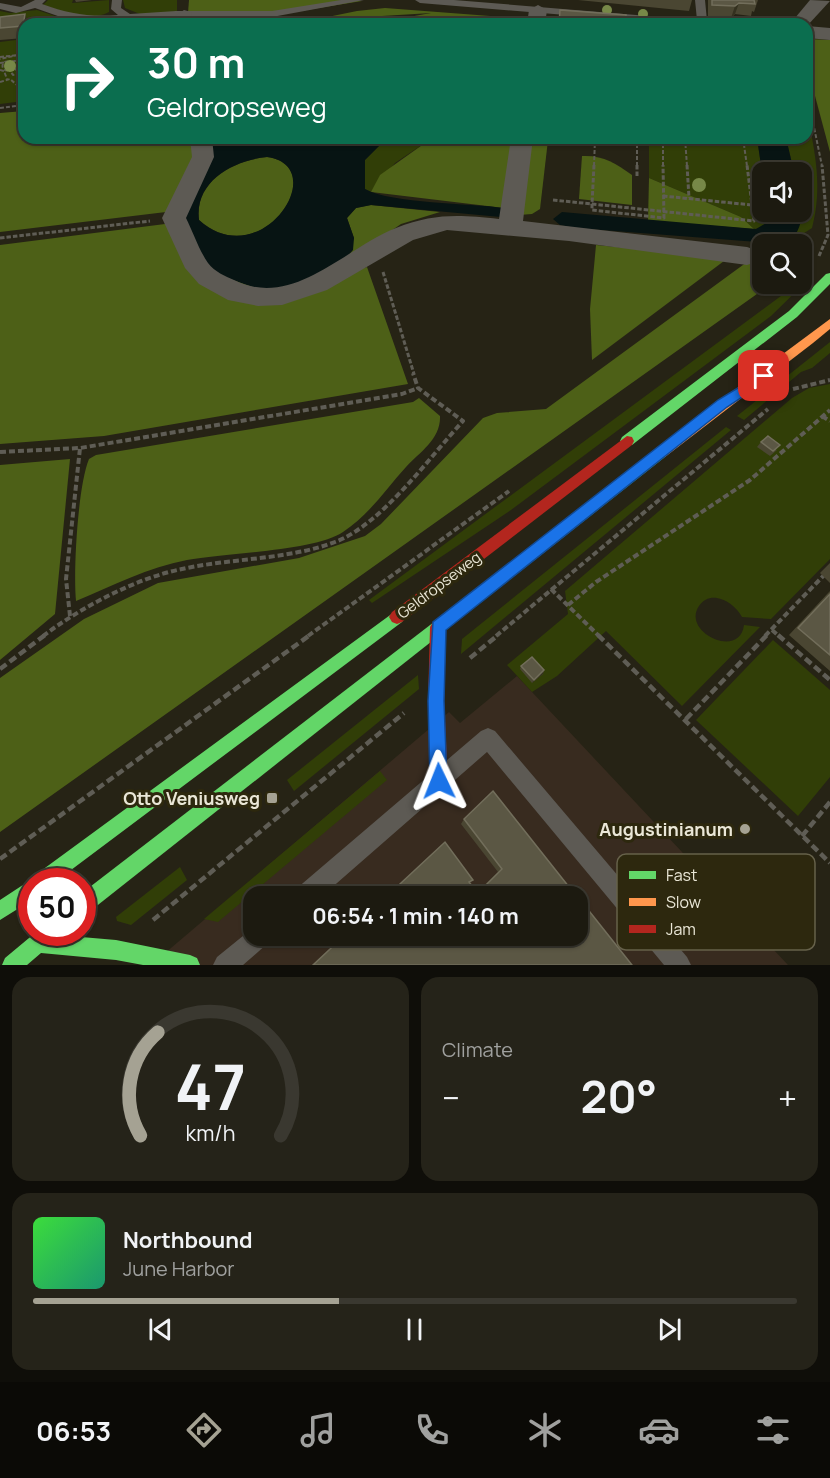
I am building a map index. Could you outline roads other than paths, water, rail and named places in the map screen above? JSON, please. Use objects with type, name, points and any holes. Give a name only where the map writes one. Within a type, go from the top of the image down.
[{"type":"main road","name":"Geldropseweg","points":[[59,868],[212,757],[456,573],[792,314],[830,277]]},
{"type":"main road","name":"Geldropseweg","points":[[96,894],[830,323]]},
{"type":"main road","points":[[438,627],[439,781]]},
{"type":"main road","points":[[0,911],[18,898]]},
{"type":"main road","points":[[12,965],[34,946]]},
{"type":"main road","points":[[71,946],[116,950],[190,965]]},
{"type":"street","points":[[803,18],[810,9],[822,0]]},
{"type":"street","points":[[813,33],[830,34]]},
{"type":"street","points":[[202,144],[203,157],[174,218],[198,268],[208,278],[237,293],[258,297],[282,296],[318,284],[404,234],[447,222],[510,227],[747,256]]},
{"type":"street","points":[[510,227],[521,144]]},
{"type":"lane","points":[[117,0],[116,9],[127,18]]},
{"type":"lane","points":[[214,18],[272,14],[359,0]]},
{"type":"lane","points":[[420,0],[636,18]]},
{"type":"lane","points":[[700,0],[702,18]]},
{"type":"lane","points":[[0,6],[15,10],[38,2],[72,18],[127,18]]},
{"type":"lane","points":[[317,886],[488,738],[617,891]]},
{"type":"lane","points":[[225,965],[247,946]]},
{"type":"lane","points":[[666,950],[679,965]]},
{"type":"place","name":"Otto Veniusweg","points":[[272,798]]},
{"type":"place","name":"Augustinianum","points":[[745,829]]}]
